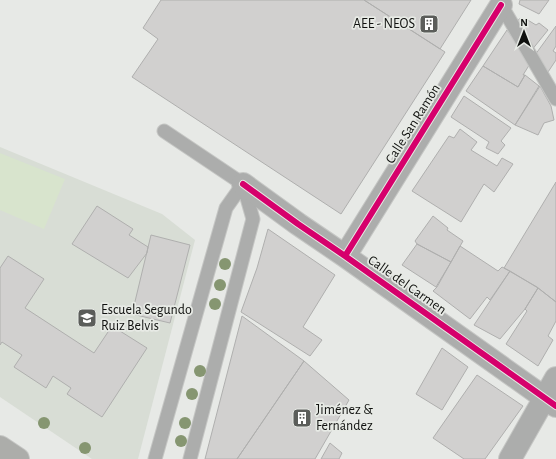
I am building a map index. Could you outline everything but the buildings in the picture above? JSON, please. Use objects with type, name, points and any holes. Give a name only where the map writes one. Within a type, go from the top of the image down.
[{"type":"main road","points":[[0,447],[18,459]]},
{"type":"street","name":"Calle San Ramón","points":[[345,256],[501,5]]},
{"type":"street","name":"Calle del Carmen","points":[[243,184],[550,402]]},
{"type":"street","points":[[510,459],[550,402],[556,378]]},
{"type":"lane","points":[[501,5],[556,98]]},
{"type":"lane","points":[[164,131],[243,184],[253,220],[190,459]]},
{"type":"lane","points":[[155,459],[226,208],[243,184]]},
{"type":"shaded area","name":"Escuela Segundo Ruiz Belvis","points":[[0,147],[162,214],[195,240],[138,459],[92,459],[0,397]]},
{"type":"green space","points":[[0,153],[65,179],[44,229],[0,210]]},
{"type":"cycle path","points":[[345,256],[501,5]]},
{"type":"cycle path","points":[[243,184],[556,406]]},
{"type":"place","name":"AEE - NEOS","points":[[429,24]]},
{"type":"place","name":"Escuela Segundo Ruiz Belvis","points":[[87,318]]},
{"type":"place","name":"Jiménez & Fernández","points":[[302,418]]}]
